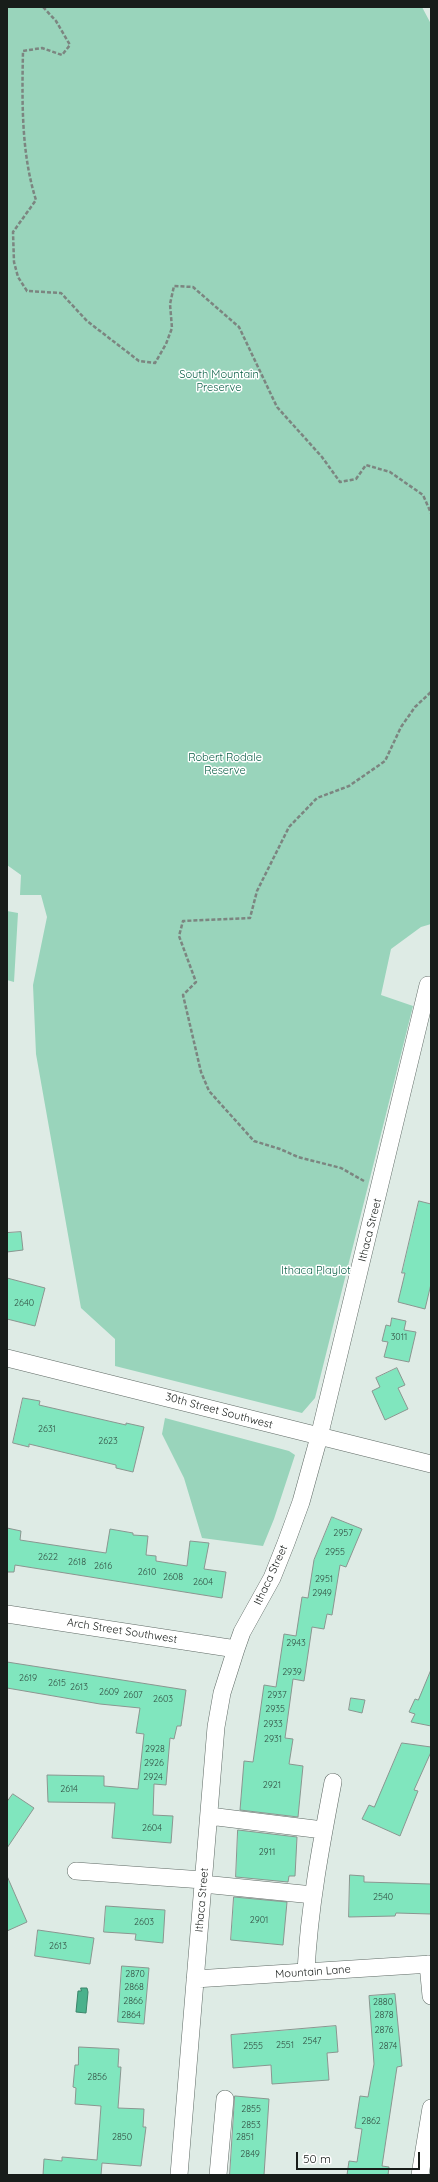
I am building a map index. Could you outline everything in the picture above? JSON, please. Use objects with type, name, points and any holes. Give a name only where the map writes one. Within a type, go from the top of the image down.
[{"type":"street","name":"Ithaca Street","points":[[179,2175],[216,1727],[222,1693],[242,1632],[272,1578],[301,1502],[319,1437],[430,985]]},
{"type":"street","name":"30th Street Southwest","points":[[7,1358],[431,1464]]},
{"type":"street","name":"Arch Street Southwest","points":[[7,1614],[236,1649]]},
{"type":"street","points":[[306,1972],[313,1895],[333,1782]]},
{"type":"street","points":[[209,1816],[324,1830]]},
{"type":"street","points":[[76,1871],[203,1882],[313,1895]]},
{"type":"street","points":[[430,1964],[431,1996]]},
{"type":"street","name":"Mountain Lane","points":[[195,1979],[430,1964]]},
{"type":"street","points":[[218,2175],[225,2099]]},
{"type":"street","points":[[420,2175],[431,2108]]},
{"type":"path","points":[[43,7],[56,21],[70,45],[62,55],[42,48],[23,51],[23,113],[30,180],[36,200],[13,232],[16,270],[18,277],[27,291],[61,293],[87,321],[139,361],[155,363],[166,344],[172,328],[170,304],[174,286],[193,287],[239,327],[277,407],[322,457],[340,482],[356,479],[366,465],[390,472],[423,495],[431,513]]},
{"type":"path","points":[[380,1187],[355,1177],[342,1168],[298,1157],[280,1149],[254,1141],[209,1091],[200,1072],[183,995],[196,982],[179,936],[183,921],[250,918],[257,891],[290,827],[316,798],[349,786],[385,761],[401,727],[415,707],[431,692]]},
{"type":"green space","points":[[7,7],[422,7],[431,24],[431,924],[421,927],[391,949],[381,995],[413,1006],[315,1398],[302,1413],[115,1366],[115,1339],[81,1308],[36,1054],[33,985],[47,917],[41,895],[20,895],[21,875],[7,865]]},
{"type":"green space","points":[[7,911],[18,913],[14,982],[7,980]]},
{"type":"green space","points":[[165,1418],[289,1451],[295,1455],[274,1519],[263,1546],[202,1538],[184,1478],[162,1434]]},
{"type":"shaded area","points":[[81,1988],[87,1988],[88,1992],[86,2013],[76,2012],[78,1991],[81,1991]]},
{"type":"building","points":[[419,1201],[431,1204],[431,1284],[425,1309],[398,1302],[405,1273],[402,1273]]},
{"type":"building","points":[[21,1232],[23,1250],[7,1252],[7,1233]]},
{"type":"building","points":[[7,1278],[45,1288],[35,1326],[7,1319]]},
{"type":"building","points":[[392,1318],[406,1321],[404,1330],[416,1332],[409,1362],[384,1357],[388,1342],[382,1341],[386,1325],[390,1326]]},
{"type":"building","points":[[397,1368],[405,1385],[398,1388],[408,1409],[385,1420],[372,1391],[380,1387],[376,1378]]},
{"type":"building","points":[[23,1398],[40,1401],[39,1405],[126,1425],[126,1423],[144,1427],[133,1472],[116,1468],[116,1465],[29,1444],[29,1447],[13,1443]]},
{"type":"building","points":[[332,1517],[362,1529],[346,1567],[340,1565],[332,1615],[327,1614],[324,1629],[312,1627],[304,1681],[293,1679],[285,1738],[293,1739],[289,1764],[303,1766],[298,1817],[240,1810],[244,1761],[253,1762],[264,1685],[276,1687],[284,1634],[296,1636],[302,1597],[308,1598],[314,1560]]},
{"type":"building","points":[[7,1528],[21,1531],[20,1540],[106,1553],[110,1529],[133,1533],[133,1535],[148,1536],[146,1555],[156,1556],[156,1561],[187,1566],[190,1541],[209,1543],[204,1569],[226,1572],[222,1598],[15,1565],[14,1572],[7,1572]]},
{"type":"building","points":[[7,1662],[186,1690],[181,1726],[177,1726],[174,1739],[170,1738],[166,1785],[154,1784],[153,1815],[173,1816],[171,1843],[112,1838],[115,1803],[48,1802],[47,1775],[104,1776],[104,1786],[138,1789],[144,1734],[136,1733],[140,1708],[100,1704],[7,1688]]},
{"type":"building","points":[[431,1670],[431,1726],[411,1722],[415,1714],[409,1712],[415,1699],[418,1700]]},
{"type":"building","points":[[351,1698],[365,1700],[362,1713],[349,1710]]},
{"type":"building","points":[[402,1743],[431,1747],[431,1752],[414,1790],[418,1791],[400,1836],[362,1819],[369,1805],[374,1807]]},
{"type":"building","points":[[13,1794],[34,1808],[7,1848],[7,1802]]},
{"type":"building","points":[[238,1830],[297,1837],[295,1876],[289,1876],[288,1882],[236,1877]]},
{"type":"building","points":[[350,1875],[364,1876],[364,1882],[431,1884],[431,1914],[396,1913],[395,1916],[349,1917]]},
{"type":"building","points":[[7,1876],[27,1922],[7,1931]]},
{"type":"building","points":[[234,1897],[287,1902],[283,1945],[231,1940]]},
{"type":"building","points":[[106,1906],[165,1910],[163,1943],[135,1940],[136,1934],[104,1932]]},
{"type":"building","points":[[38,1930],[94,1938],[90,1964],[35,1956]]},
{"type":"building","points":[[122,1966],[149,1968],[144,2024],[118,2022]]},
{"type":"building","points":[[395,1994],[402,2066],[397,2067],[382,2166],[389,2167],[388,2175],[347,2175],[349,2161],[357,2162],[362,2129],[355,2128],[360,2096],[368,2097],[374,2064],[369,1996]]},
{"type":"building","points":[[336,2026],[338,2052],[327,2053],[329,2080],[272,2084],[271,2065],[233,2068],[231,2035]]},
{"type":"building","points":[[79,2047],[119,2049],[118,2067],[121,2067],[118,2108],[144,2109],[143,2127],[146,2127],[141,2166],[102,2163],[101,2175],[43,2175],[44,2159],[62,2161],[62,2157],[97,2160],[101,2106],[75,2104],[76,2088],[73,2087],[75,2065],[78,2065]]},
{"type":"building","points":[[235,2096],[269,2099],[264,2175],[230,2175]]},
{"type":"park label","name":"South Mountain Preserve","points":[[219,381]]},
{"type":"park label","name":"Robert Rodale Reserve","points":[[225,764]]},
{"type":"park label","name":"Ithaca Playlot","points":[[316,1271]]}]
